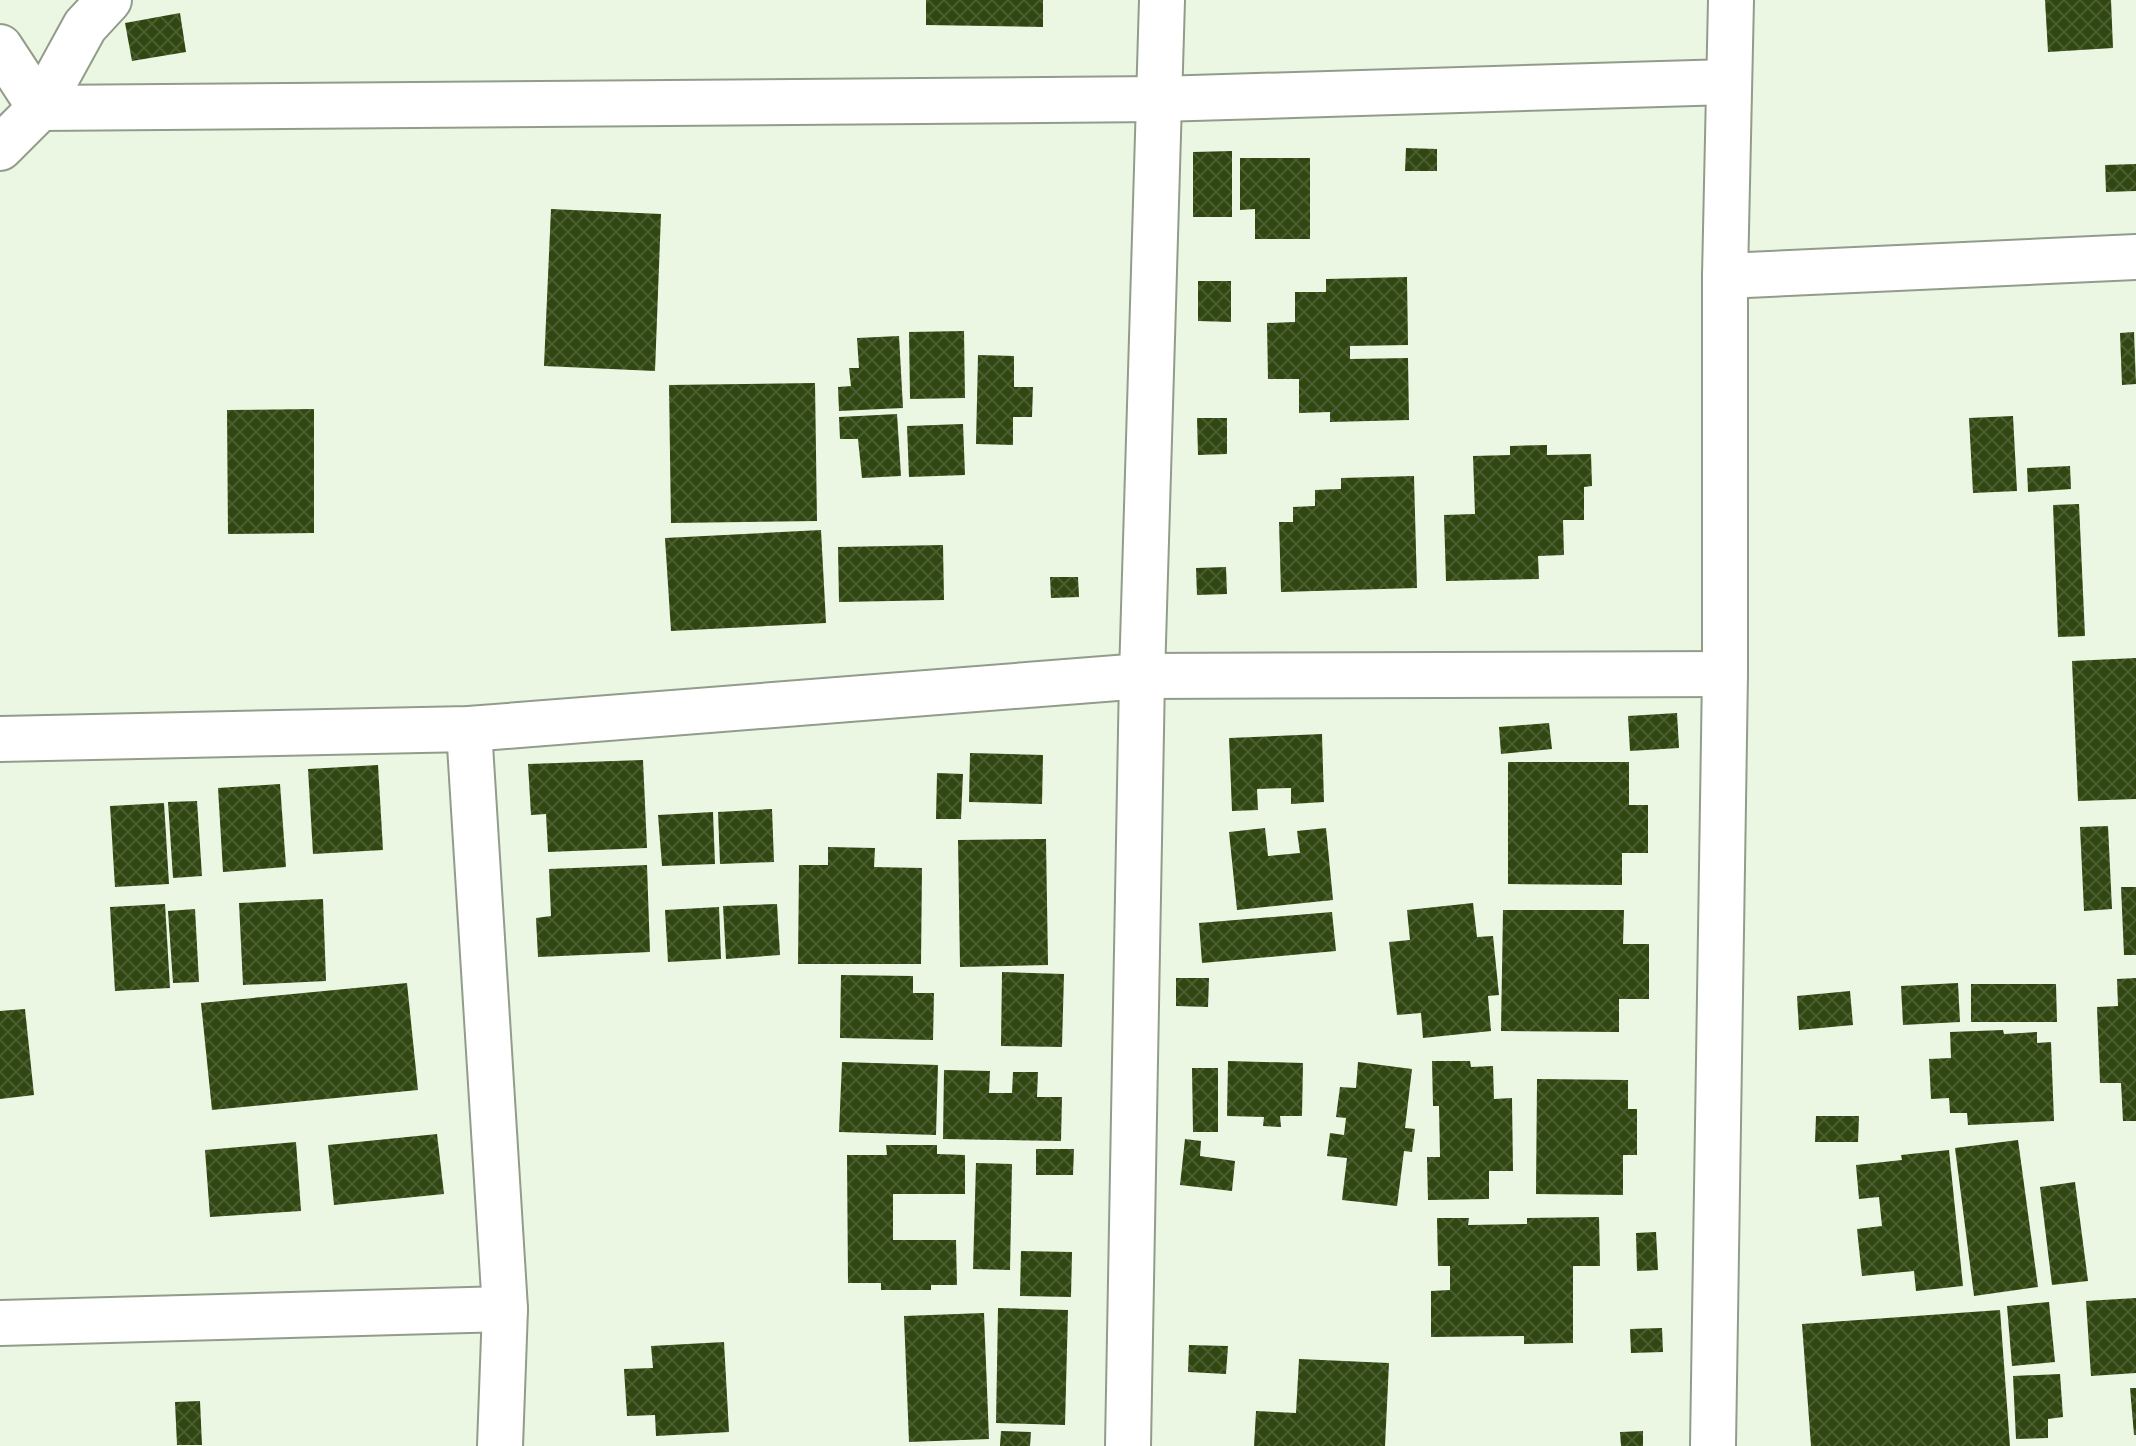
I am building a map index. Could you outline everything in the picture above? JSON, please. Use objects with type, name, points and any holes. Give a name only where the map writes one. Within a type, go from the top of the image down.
[{"type":"street","points":[[0,148],[40,108],[85,26],[109,0]]},
{"type":"street","points":[[1128,1446],[1142,676],[1162,0]]},
{"type":"street","points":[[1713,1446],[1725,674],[1725,276],[1731,0]]},
{"type":"street","points":[[0,47],[40,108]]},
{"type":"street","points":[[40,108],[1159,99],[1729,82]]},
{"type":"street","points":[[1725,276],[2136,257]]},
{"type":"street","points":[[0,739],[469,729],[1142,676],[1725,674]]},
{"type":"street","points":[[469,729],[505,1309],[500,1446]]},
{"type":"street","points":[[0,1323],[505,1309]]},
{"type":"building","points":[[926,0],[1043,0],[1043,27],[926,25]]},
{"type":"building","points":[[2045,0],[2111,0],[2113,48],[2048,52]]},
{"type":"building","points":[[180,13],[186,52],[132,61],[125,23]]},
{"type":"building","points":[[1406,148],[1437,149],[1437,171],[1405,171]]},
{"type":"building","points":[[1232,151],[1232,217],[1193,217],[1193,152]]},
{"type":"building","points":[[1240,158],[1310,158],[1310,239],[1255,239],[1255,209],[1240,210]]},
{"type":"building","points":[[2136,164],[2136,191],[2106,192],[2105,165]]},
{"type":"building","points":[[551,209],[661,214],[655,371],[544,366]]},
{"type":"building","points":[[1407,277],[1408,345],[1350,346],[1350,359],[1408,358],[1409,420],[1330,422],[1330,412],[1299,413],[1299,379],[1268,379],[1267,323],[1295,322],[1295,292],[1326,292],[1326,279]]},
{"type":"building","points":[[1198,281],[1231,281],[1231,322],[1198,321]]},
{"type":"building","points":[[964,331],[965,398],[910,399],[909,332]]},
{"type":"building","points":[[2134,332],[2136,384],[2122,385],[2120,333]]},
{"type":"building","points":[[899,336],[903,408],[839,411],[838,387],[851,386],[849,368],[859,368],[857,338]]},
{"type":"building","points":[[978,355],[1014,356],[1014,387],[1033,387],[1032,417],[1013,417],[1013,445],[976,444]]},
{"type":"building","points":[[815,383],[817,521],[671,523],[669,385]]},
{"type":"building","points":[[314,409],[314,533],[228,534],[227,410]]},
{"type":"building","points":[[897,414],[901,476],[862,478],[858,439],[840,439],[839,417]]},
{"type":"building","points":[[2013,416],[2017,491],[1973,493],[1969,418]]},
{"type":"building","points":[[1197,418],[1227,418],[1227,454],[1198,455]]},
{"type":"building","points":[[963,424],[965,475],[909,477],[907,426]]},
{"type":"building","points":[[1547,445],[1547,455],[1591,454],[1592,486],[1584,487],[1584,520],[1563,520],[1564,555],[1538,556],[1539,579],[1446,581],[1444,515],[1475,514],[1473,456],[1510,455],[1510,446]]},
{"type":"building","points":[[2070,466],[2071,489],[2028,492],[2027,468]]},
{"type":"building","points":[[1414,476],[1417,588],[1281,592],[1279,522],[1293,522],[1293,507],[1315,506],[1315,490],[1341,489],[1341,478]]},
{"type":"building","points":[[2079,504],[2085,636],[2058,637],[2053,505]]},
{"type":"building","points":[[821,530],[826,623],[671,631],[665,538]]},
{"type":"building","points":[[943,545],[944,600],[839,602],[838,547]]},
{"type":"building","points":[[1226,567],[1227,594],[1197,595],[1196,568]]},
{"type":"building","points":[[1050,577],[1078,577],[1079,597],[1051,598]]},
{"type":"building","points":[[2136,658],[2136,799],[2078,801],[2072,661]]},
{"type":"building","points":[[1677,713],[1679,748],[1630,751],[1628,716]]},
{"type":"building","points":[[1549,723],[1552,749],[1501,754],[1499,727]]},
{"type":"building","points":[[1322,734],[1324,802],[1291,804],[1291,788],[1257,789],[1258,810],[1232,811],[1229,738]]},
{"type":"building","points":[[970,753],[1043,755],[1042,804],[969,802]]},
{"type":"building","points":[[643,760],[647,848],[548,852],[546,814],[531,815],[528,764]]},
{"type":"building","points":[[1508,762],[1629,762],[1629,805],[1648,805],[1648,853],[1622,853],[1622,885],[1508,884]]},
{"type":"building","points":[[378,765],[383,850],[313,854],[308,769]]},
{"type":"building","points":[[937,773],[963,774],[961,819],[936,819]]},
{"type":"building","points":[[280,784],[286,867],[223,872],[218,788]]},
{"type":"building","points":[[197,801],[202,876],[173,878],[168,802]]},
{"type":"building","points":[[164,803],[169,884],[115,887],[110,806]]},
{"type":"building","points":[[772,809],[774,862],[720,864],[718,812]]},
{"type":"building","points":[[713,812],[715,864],[662,866],[658,815]]},
{"type":"building","points":[[2108,826],[2112,909],[2084,911],[2080,827]]},
{"type":"building","points":[[1265,828],[1268,856],[1300,853],[1297,831],[1326,828],[1333,900],[1237,910],[1229,832]]},
{"type":"building","points":[[1046,839],[1048,965],[960,967],[958,840]]},
{"type":"building","points":[[828,847],[875,848],[874,867],[922,868],[921,964],[798,964],[799,865],[828,865]]},
{"type":"building","points":[[647,865],[650,952],[538,957],[536,918],[551,916],[549,869]]},
{"type":"building","points":[[2121,887],[2136,887],[2136,955],[2124,955]]},
{"type":"building","points":[[323,899],[326,981],[243,985],[239,903]]},
{"type":"building","points":[[1473,903],[1477,937],[1493,936],[1499,995],[1488,996],[1491,1031],[1423,1038],[1421,1013],[1397,1015],[1389,942],[1410,940],[1407,910]]},
{"type":"building","points":[[165,904],[170,988],[115,991],[110,907]]},
{"type":"building","points":[[777,904],[780,955],[726,959],[723,906]]},
{"type":"building","points":[[719,907],[721,959],[668,962],[665,910]]},
{"type":"building","points":[[195,909],[199,982],[173,983],[168,911]]},
{"type":"building","points":[[1503,910],[1624,910],[1623,944],[1649,944],[1649,999],[1619,999],[1619,1032],[1501,1031]]},
{"type":"building","points":[[1332,912],[1336,951],[1202,963],[1199,923]]},
{"type":"building","points":[[1002,972],[1064,974],[1062,1047],[1001,1046]]},
{"type":"building","points":[[841,975],[913,976],[913,993],[934,993],[933,1040],[840,1038]]},
{"type":"building","points":[[1176,978],[1209,978],[1208,1007],[1176,1006]]},
{"type":"building","points":[[2136,978],[2136,1121],[2123,1121],[2121,1083],[2100,1083],[2097,1007],[2118,1006],[2117,979]]},
{"type":"building","points":[[407,983],[418,1090],[212,1110],[201,1003]]},
{"type":"building","points":[[1958,983],[1960,1022],[1903,1025],[1901,986]]},
{"type":"building","points":[[1971,984],[2056,984],[2057,1022],[1971,1022]]},
{"type":"building","points":[[1850,991],[1853,1025],[1799,1030],[1797,996]]},
{"type":"building","points":[[25,1009],[34,1095],[0,1099],[0,1011]]},
{"type":"building","points":[[2003,1030],[2004,1034],[2037,1032],[2037,1043],[2051,1042],[2054,1121],[1968,1125],[1967,1113],[1950,1113],[1949,1098],[1931,1099],[1929,1059],[1951,1058],[1950,1032]]},
{"type":"building","points":[[1228,1061],[1303,1063],[1302,1116],[1280,1116],[1281,1127],[1263,1126],[1264,1117],[1227,1116]]},
{"type":"building","points":[[1432,1061],[1470,1061],[1471,1067],[1493,1066],[1494,1099],[1512,1098],[1513,1171],[1489,1171],[1489,1199],[1428,1200],[1427,1157],[1440,1157],[1439,1106],[1433,1106]]},
{"type":"building","points":[[842,1062],[938,1065],[936,1135],[839,1132]]},
{"type":"building","points":[[1358,1062],[1412,1069],[1405,1128],[1415,1129],[1412,1152],[1404,1151],[1397,1206],[1342,1200],[1347,1158],[1327,1156],[1330,1133],[1344,1135],[1346,1118],[1336,1117],[1340,1087],[1356,1088]]},
{"type":"building","points":[[1192,1068],[1218,1068],[1218,1132],[1193,1132]]},
{"type":"building","points":[[944,1070],[990,1071],[989,1093],[1012,1093],[1013,1072],[1038,1072],[1037,1097],[1062,1097],[1061,1141],[943,1139]]},
{"type":"building","points":[[1537,1079],[1628,1080],[1628,1109],[1637,1109],[1637,1155],[1623,1155],[1623,1195],[1536,1194]]},
{"type":"building","points":[[1816,1116],[1859,1116],[1858,1142],[1815,1142]]},
{"type":"building","points":[[437,1134],[444,1194],[334,1205],[328,1145]]},
{"type":"building","points":[[1185,1139],[1201,1141],[1200,1156],[1235,1161],[1232,1191],[1180,1185]]},
{"type":"building","points":[[2018,1140],[2038,1287],[1974,1296],[1955,1148]]},
{"type":"building","points":[[296,1142],[301,1211],[210,1217],[205,1150]]},
{"type":"building","points":[[886,1145],[937,1145],[937,1154],[965,1155],[965,1194],[893,1194],[893,1240],[956,1240],[957,1285],[931,1285],[931,1290],[881,1290],[881,1283],[848,1283],[847,1155],[887,1155]]},
{"type":"building","points":[[1036,1149],[1074,1149],[1073,1175],[1036,1175]]},
{"type":"building","points":[[1949,1150],[1963,1286],[1916,1291],[1914,1271],[1862,1276],[1857,1229],[1882,1226],[1879,1197],[1859,1199],[1856,1165],[1902,1160],[1901,1155]]},
{"type":"building","points":[[976,1163],[1012,1164],[1010,1270],[973,1269]]},
{"type":"building","points":[[2075,1182],[2088,1281],[2052,1285],[2040,1187]]},
{"type":"building","points":[[1599,1217],[1600,1266],[1573,1266],[1573,1343],[1524,1344],[1524,1336],[1431,1337],[1431,1291],[1450,1290],[1450,1266],[1438,1266],[1437,1218],[1469,1218],[1468,1225],[1527,1224],[1527,1218]]},
{"type":"building","points":[[1656,1232],[1658,1270],[1637,1271],[1636,1233]]},
{"type":"building","points":[[1021,1251],[1072,1252],[1071,1297],[1020,1296]]},
{"type":"building","points":[[2136,1298],[2136,1373],[2091,1376],[2086,1301]]},
{"type":"building","points":[[2049,1302],[2055,1362],[2012,1366],[2007,1306]]},
{"type":"building","points":[[998,1308],[1068,1310],[1065,1425],[996,1423]]},
{"type":"building","points":[[2000,1310],[2010,1446],[1811,1446],[1802,1324]]},
{"type":"building","points":[[984,1313],[989,1439],[909,1442],[904,1316]]},
{"type":"building","points":[[1662,1328],[1663,1352],[1631,1353],[1630,1329]]},
{"type":"building","points":[[724,1342],[729,1432],[656,1436],[655,1415],[627,1416],[624,1369],[653,1368],[651,1346]]},
{"type":"building","points":[[1189,1345],[1228,1346],[1226,1374],[1188,1372]]},
{"type":"building","points":[[1299,1359],[1389,1363],[1385,1446],[1254,1446],[1256,1411],[1296,1413]]},
{"type":"building","points":[[2060,1374],[2063,1417],[2048,1419],[2048,1438],[2016,1439],[2013,1376]]},
{"type":"building","points":[[2130,1388],[2136,1388],[2136,1435],[2134,1435]]},
{"type":"building","points":[[200,1401],[202,1445],[177,1445],[175,1402]]},
{"type":"building","points":[[1001,1431],[1031,1432],[1030,1446],[1000,1446]]},
{"type":"building","points":[[1643,1431],[1643,1446],[1621,1446],[1620,1432]]}]
